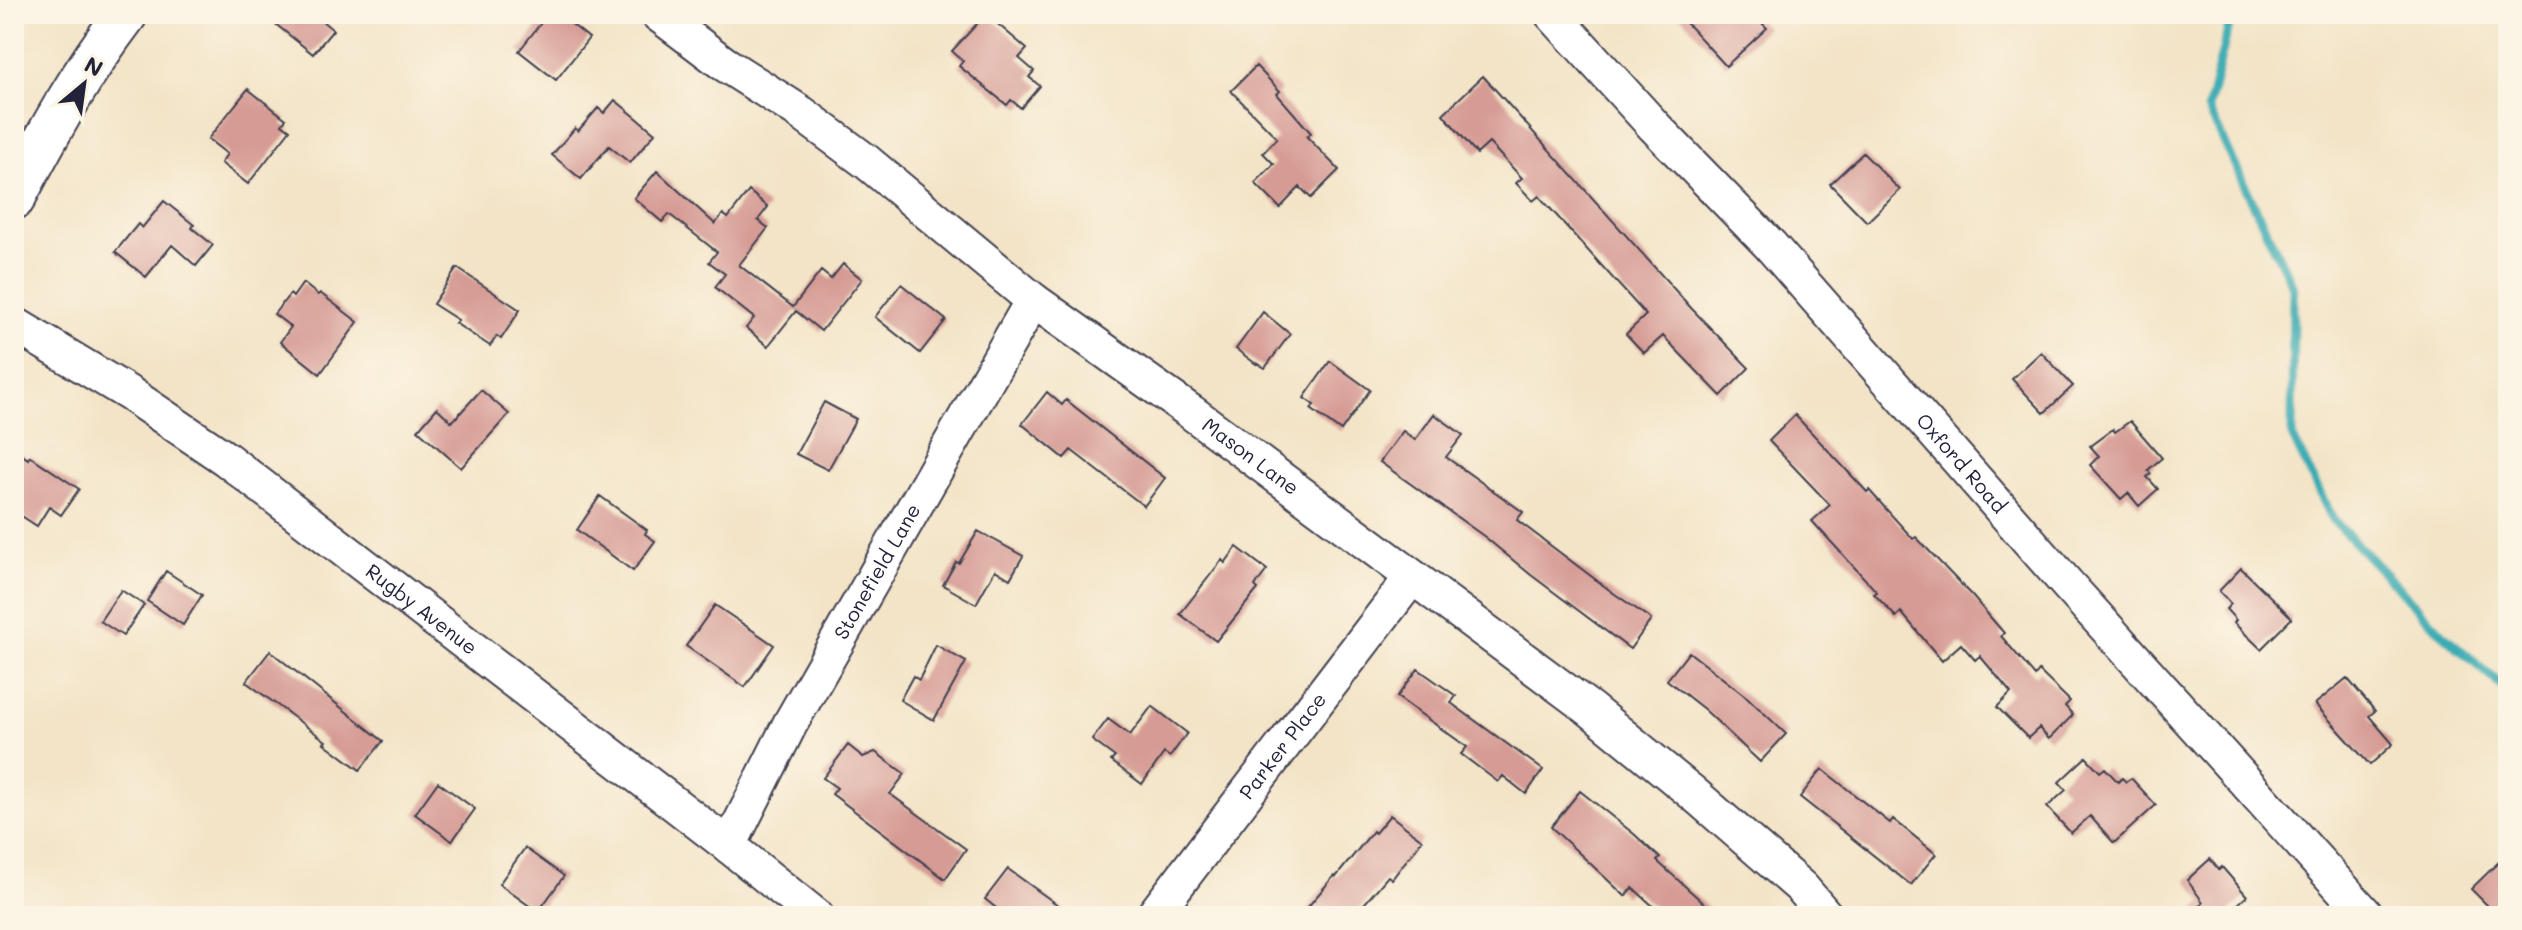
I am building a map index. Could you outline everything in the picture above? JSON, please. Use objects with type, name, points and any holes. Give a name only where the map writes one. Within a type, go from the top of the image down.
[{"type":"main road","points":[[14,198],[50,128],[86,69],[126,14]]},
{"type":"street","name":"Mason Lane","points":[[658,14],[723,63],[801,113],[867,162],[1033,300],[1191,412],[1590,709],[1802,888],[1826,916]]},
{"type":"street","name":"Oxford Road","points":[[1552,14],[1654,126],[1770,245],[2067,584],[2367,916]]},
{"type":"street","name":"Stonefield Lane","points":[[729,846],[790,724],[1033,300]]},
{"type":"street","name":"Rugby Avenue","points":[[14,324],[130,394],[226,459],[816,916]]},
{"type":"street","name":"Parker Place","points":[[1153,916],[1412,577]]},
{"type":"building","points":[[263,14],[314,14],[333,30],[313,54]]},
{"type":"building","points":[[548,14],[559,14],[589,38],[556,80],[519,51]]},
{"type":"building","points":[[986,14],[1027,49],[1019,58],[1034,71],[1029,77],[1040,86],[1021,108],[1011,100],[1007,105],[959,66],[963,61],[952,51]]},
{"type":"building","points":[[1678,14],[1753,14],[1767,28],[1726,66]]},
{"type":"building","points":[[1256,66],[1280,91],[1277,94],[1311,133],[1307,137],[1339,170],[1311,198],[1300,187],[1280,208],[1255,183],[1274,164],[1263,153],[1277,138],[1231,91]]},
{"type":"building","points":[[1483,76],[1692,309],[1749,368],[1721,396],[1663,336],[1644,353],[1626,334],[1646,315],[1539,196],[1533,201],[1516,183],[1522,178],[1489,143],[1477,154],[1443,114]]},
{"type":"building","points":[[248,89],[286,119],[282,124],[290,130],[248,184],[221,163],[227,154],[208,139]]},
{"type":"building","points":[[615,100],[655,133],[630,163],[609,146],[581,179],[552,155],[575,128],[578,131],[598,108],[604,113]]},
{"type":"building","points":[[1863,153],[1900,190],[1867,222],[1830,184]]},
{"type":"building","points":[[657,171],[715,224],[723,214],[728,218],[749,191],[768,207],[758,220],[768,228],[739,265],[793,307],[821,271],[831,279],[843,264],[862,279],[821,331],[796,311],[768,346],[746,328],[754,318],[715,287],[725,274],[709,262],[717,252],[669,214],[662,222],[634,198]]},
{"type":"building","points":[[164,201],[213,245],[196,266],[172,245],[146,277],[115,252],[138,224],[142,228]]},
{"type":"building","points":[[457,268],[520,310],[501,339],[497,336],[490,346],[433,304]]},
{"type":"building","points":[[303,283],[358,322],[320,374],[280,342],[291,327],[274,314]]},
{"type":"building","points":[[901,284],[946,320],[920,353],[875,317]]},
{"type":"building","points":[[1263,312],[1290,334],[1265,368],[1236,349]]},
{"type":"building","points":[[2041,352],[2073,386],[2044,413],[2012,379]]},
{"type":"building","points":[[1330,361],[1370,390],[1341,431],[1311,409],[1314,405],[1304,398]]},
{"type":"building","points":[[481,390],[509,414],[461,468],[418,430],[437,408],[452,422]]},
{"type":"building","points":[[1047,392],[1062,405],[1066,400],[1165,478],[1144,506],[1071,450],[1064,458],[1022,424]]},
{"type":"building","points":[[824,402],[856,419],[828,470],[796,454]]},
{"type":"building","points":[[1434,414],[1463,435],[1446,457],[1523,512],[1517,520],[1651,620],[1630,649],[1485,537],[1380,462],[1403,431],[1415,440]]},
{"type":"building","points":[[1795,415],[1973,597],[2035,676],[2039,671],[2070,701],[2065,706],[2073,715],[2049,739],[2039,728],[2028,738],[1997,707],[2011,693],[1980,656],[1975,660],[1961,644],[1942,661],[1901,612],[1896,617],[1874,594],[1877,592],[1812,521],[1830,505],[1769,441]]},
{"type":"building","points":[[2130,421],[2162,458],[2148,470],[2151,474],[2147,477],[2158,489],[2139,506],[2128,493],[2121,499],[2090,465],[2099,456],[2090,446]]},
{"type":"building","points":[[14,449],[28,459],[30,456],[79,489],[61,515],[49,507],[37,526],[14,511]]},
{"type":"building","points":[[600,496],[647,530],[645,534],[655,541],[633,571],[577,530]]},
{"type":"building","points":[[978,531],[1023,556],[1010,579],[995,570],[976,604],[943,585]]},
{"type":"building","points":[[1237,547],[1267,570],[1255,586],[1258,589],[1216,641],[1180,614],[1222,560],[1225,563]]},
{"type":"building","points":[[2241,568],[2292,618],[2261,649],[2234,623],[2236,620],[2226,609],[2231,604],[2219,591]]},
{"type":"building","points":[[166,571],[202,595],[183,625],[147,601]]},
{"type":"building","points":[[121,590],[144,605],[123,636],[100,621]]},
{"type":"building","points":[[715,605],[774,645],[745,687],[686,646]]},
{"type":"building","points":[[936,645],[966,662],[934,720],[900,700],[913,676],[919,680]]},
{"type":"building","points":[[270,651],[383,741],[360,770],[246,682]]},
{"type":"building","points":[[1689,652],[1748,698],[1786,734],[1760,762],[1705,710],[1667,680]]},
{"type":"building","points":[[1418,669],[1456,696],[1451,703],[1543,770],[1526,794],[1503,776],[1498,782],[1461,754],[1467,747],[1397,697]]},
{"type":"building","points":[[2347,678],[2375,711],[2369,716],[2393,744],[2370,765],[2315,704]]},
{"type":"building","points":[[1152,706],[1187,733],[1170,757],[1164,753],[1142,784],[1111,761],[1115,757],[1092,740],[1108,719],[1130,735]]},
{"type":"building","points":[[848,745],[863,757],[875,752],[905,774],[890,794],[966,849],[945,879],[832,794],[837,788],[823,778]]},
{"type":"building","points":[[2086,757],[2100,772],[2105,768],[2118,782],[2122,778],[2126,782],[2131,778],[2156,805],[2114,843],[2090,816],[2071,833],[2047,807],[2066,790],[2059,782]]},
{"type":"building","points":[[1822,769],[1890,823],[1893,819],[1936,854],[1911,885],[1800,797]]},
{"type":"building","points":[[438,782],[475,809],[452,841],[415,814]]},
{"type":"building","points":[[1580,791],[1634,834],[1660,858],[1657,861],[1718,916],[1664,916],[1633,888],[1625,896],[1551,827]]},
{"type":"building","points":[[1390,815],[1422,840],[1392,879],[1388,876],[1354,916],[1300,916],[1373,831],[1375,833]]},
{"type":"building","points":[[525,848],[564,876],[538,912],[499,884]]},
{"type":"building","points":[[2508,853],[2508,916],[2498,916],[2471,889]]},
{"type":"building","points":[[2210,859],[2219,870],[2222,867],[2247,896],[2225,916],[2187,916],[2203,902],[2187,880]]},
{"type":"building","points":[[1008,869],[1073,916],[1006,916],[985,899]]},
{"type":"waterway","points":[[2232,14],[2208,108],[2293,287],[2292,436],[2333,520],[2446,637],[2508,691]]}]
